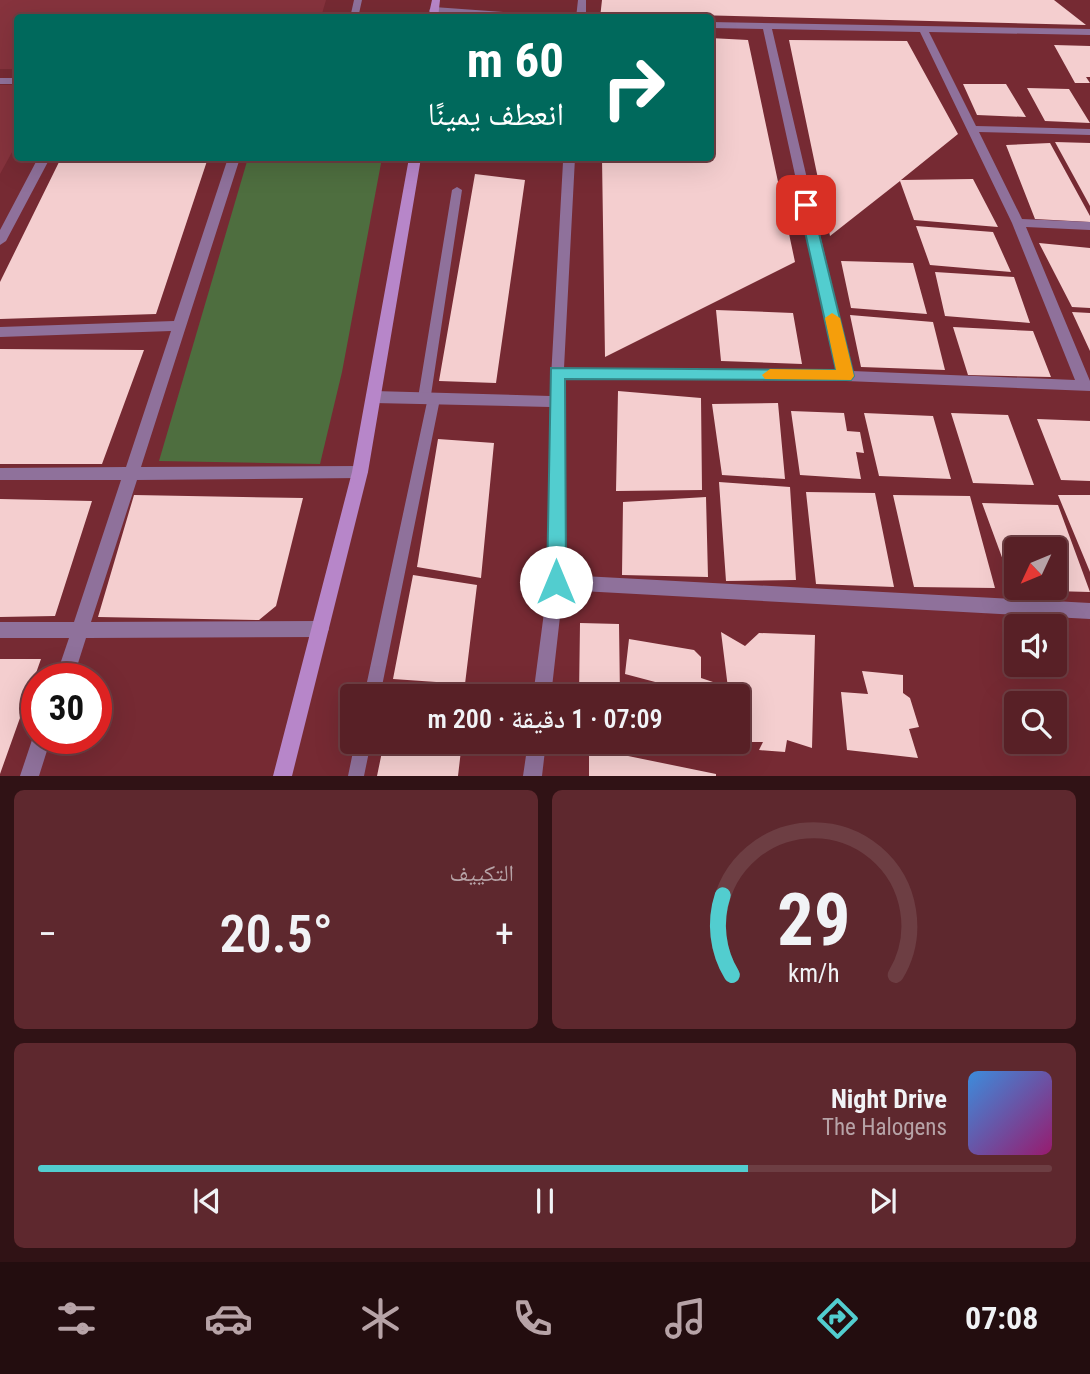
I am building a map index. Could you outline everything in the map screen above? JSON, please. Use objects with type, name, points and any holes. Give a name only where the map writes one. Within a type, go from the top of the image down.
[{"type":"street","points":[[434,9],[470,14]]},
{"type":"street","points":[[714,25],[1090,32]]},
{"type":"street","points":[[767,27],[846,376]]},
{"type":"street","points":[[557,373],[846,376],[1087,386],[975,129],[924,31]]},
{"type":"street","points":[[975,129],[1090,132]]},
{"type":"street","points":[[0,241],[42,161]]},
{"type":"street","points":[[70,663],[233,161]]},
{"type":"street","points":[[282,775],[360,472],[414,161]]},
{"type":"street","points":[[543,684],[556,582],[556,402],[569,161]]},
{"type":"street","points":[[1018,223],[1090,226]]},
{"type":"street","points":[[0,332],[179,326]]},
{"type":"street","points":[[374,397],[556,402]]},
{"type":"street","points":[[0,474],[360,472]]},
{"type":"street","points":[[556,582],[1090,611]]},
{"type":"street","points":[[0,630],[320,629]]},
{"type":"street","points":[[29,775],[36,754]]},
{"type":"street","points":[[533,775],[536,754]]},
{"type":"lane","points":[[374,684],[429,398],[457,190]]},
{"type":"lane","points":[[356,775],[360,754]]},
{"type":"shaded area","points":[[0,0],[326,0],[322,14],[14,14],[14,69],[0,69]]},
{"type":"shaded area","points":[[0,85],[14,85],[14,148],[0,174]]},
{"type":"green space","points":[[247,161],[381,161],[342,372],[320,464],[159,461]]},
{"type":"building","points":[[602,0],[1054,0],[1086,25],[714,14],[600,14]]},
{"type":"building","points":[[714,38],[748,40],[795,262],[605,357],[602,161],[714,161]]},
{"type":"building","points":[[789,40],[907,41],[958,134],[901,180],[973,179],[998,227],[914,220],[900,181],[830,236]]},
{"type":"building","points":[[1054,45],[1090,46],[1090,77],[1086,77],[1090,83],[1075,83]]},
{"type":"building","points":[[963,84],[1006,84],[1026,117],[977,115]]},
{"type":"building","points":[[1027,88],[1069,89],[1090,123],[1045,121]]},
{"type":"building","points":[[1055,142],[1090,143],[1090,206]]},
{"type":"building","points":[[1050,143],[1090,216],[1090,222],[1035,219],[1006,145]]},
{"type":"building","points":[[60,161],[207,161],[156,314],[0,319],[0,282]]},
{"type":"building","points":[[475,174],[525,180],[496,383],[439,381]]},
{"type":"building","points":[[916,226],[993,232],[1011,272],[930,265]]},
{"type":"building","points":[[1039,243],[1090,248],[1090,308],[1072,307]]},
{"type":"building","points":[[841,261],[913,263],[927,314],[851,308]]},
{"type":"building","points":[[935,272],[1014,277],[1030,323],[945,316]]},
{"type":"building","points":[[716,310],[793,313],[802,364],[721,361]]},
{"type":"building","points":[[1072,312],[1090,313],[1090,351]]},
{"type":"building","points":[[850,315],[933,322],[945,370],[861,367]]},
{"type":"building","points":[[953,327],[1033,331],[1051,377],[968,375]]},
{"type":"building","points":[[0,349],[144,350],[102,464],[0,464]]},
{"type":"building","points":[[618,391],[701,398],[702,490],[616,491]]},
{"type":"building","points":[[778,403],[785,479],[722,475],[712,404]]},
{"type":"building","points":[[791,411],[844,413],[847,431],[860,432],[864,453],[856,452],[861,479],[800,475]]},
{"type":"building","points":[[864,413],[933,416],[951,479],[879,476]]},
{"type":"building","points":[[951,413],[1008,415],[1034,485],[973,483]]},
{"type":"building","points":[[1037,419],[1090,421],[1090,481],[1061,480]]},
{"type":"building","points":[[438,439],[494,443],[481,578],[417,567]]},
{"type":"building","points":[[719,482],[790,487],[796,580],[726,581]]},
{"type":"building","points":[[806,492],[875,493],[894,587],[816,584]]},
{"type":"building","points":[[134,495],[303,498],[276,606],[259,620],[98,617]]},
{"type":"building","points":[[893,495],[970,496],[995,588],[914,587]]},
{"type":"building","points":[[1058,495],[1090,495],[1090,572]]},
{"type":"building","points":[[706,497],[708,577],[622,575],[623,502]]},
{"type":"building","points":[[0,499],[92,501],[55,616],[0,617]]},
{"type":"building","points":[[982,503],[1058,505],[1090,592],[1068,591],[1068,537],[1004,537],[1004,563]]},
{"type":"building","points":[[413,575],[477,585],[465,684],[393,679]]},
{"type":"building","points":[[580,623],[619,624],[620,684],[579,684]]},
{"type":"building","points":[[721,632],[745,646],[759,633],[815,635],[812,748],[787,740],[785,752],[759,750],[763,742],[750,742],[750,684],[728,684]]},
{"type":"building","points":[[629,639],[694,650],[701,657],[701,678],[713,684],[659,684],[625,674]]},
{"type":"building","points":[[0,659],[41,659],[40,663],[21,663],[21,715],[0,774]]},
{"type":"building","points":[[862,671],[903,675],[903,693],[910,698],[919,727],[909,729],[918,758],[847,750],[841,692],[868,694]]},
{"type":"building","points":[[382,754],[461,754],[458,776],[377,776]]},
{"type":"building","points":[[589,754],[618,754],[716,774],[716,776],[589,776]]},
{"type":"slow traffic","points":[[770,375],[846,376],[832,318]]},
{"type":"route","points":[[556,582],[557,373],[846,376],[806,205]]}]
